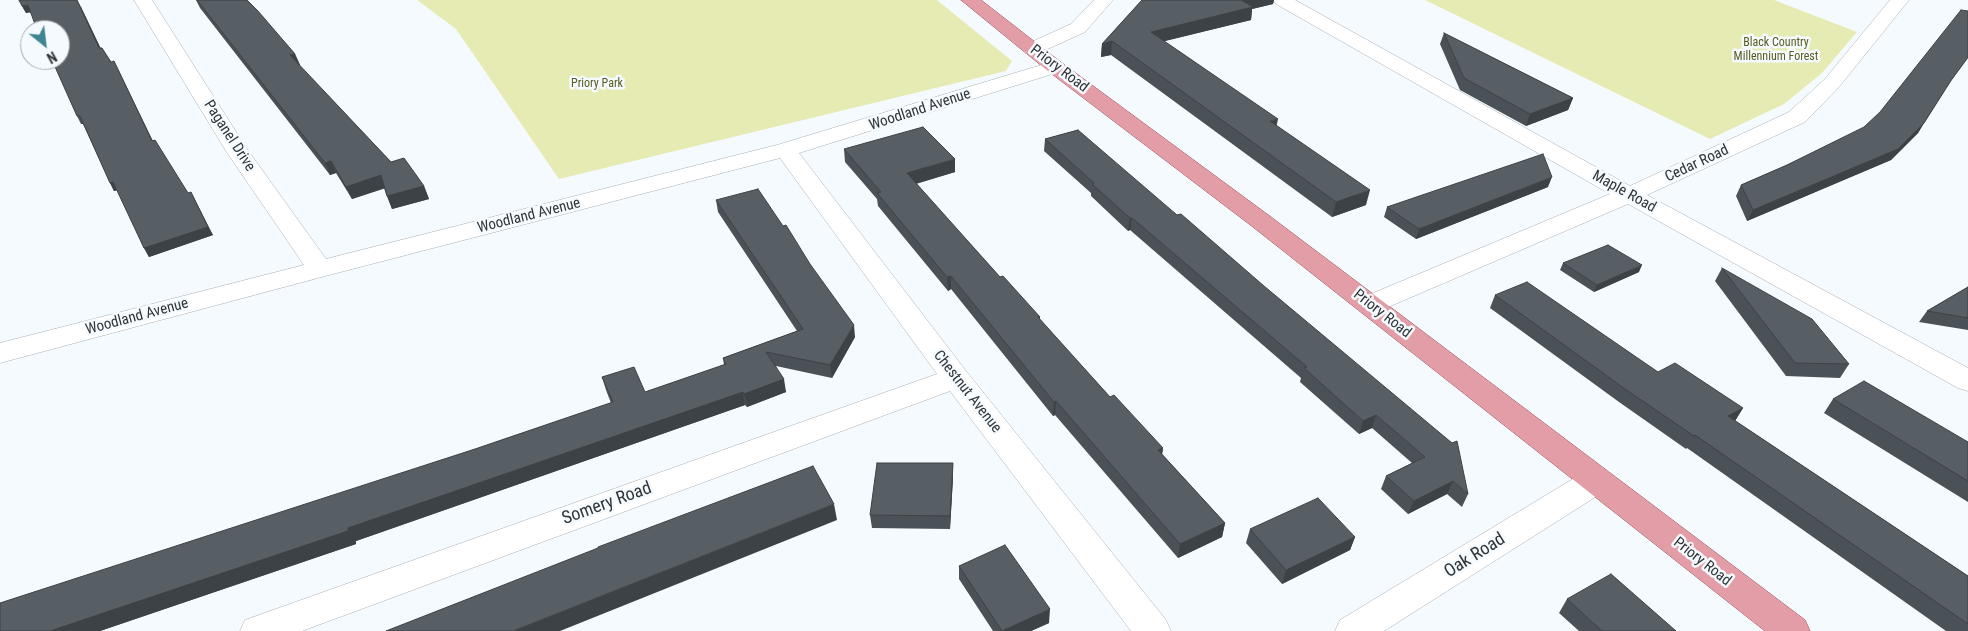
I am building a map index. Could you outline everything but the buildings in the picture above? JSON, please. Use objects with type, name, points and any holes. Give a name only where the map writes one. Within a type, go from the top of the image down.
[{"type":"main road","name":"Priory Road","points":[[970,0],[1792,631]]},
{"type":"street","name":"Paganel Drive","points":[[143,0],[237,151],[320,269]]},
{"type":"street","points":[[1032,49],[1078,28],[1104,0]]},
{"type":"street","name":"Maple Road","points":[[1282,0],[1629,195],[1968,381]]},
{"type":"street","name":"Cedar Road","points":[[1369,305],[1629,195],[1797,117],[1832,83],[1900,0]]},
{"type":"street","name":"Woodland Avenue","points":[[0,353],[785,150],[1055,67]]},
{"type":"street","name":"Chestnut Avenue","points":[[785,150],[956,378],[1152,631]]},
{"type":"street","name":"Somery Road","points":[[258,631],[956,378]]},
{"type":"street","name":"Oak Road","points":[[1353,631],[1597,480]]},
{"type":"green space","name":"Priory Park","points":[[417,0],[937,0],[1012,61],[1006,71],[559,179],[456,29]]},
{"type":"green space","name":"Black Country Millennium Forest","points":[[1425,0],[1774,0],[1857,32],[1822,73],[1784,104],[1710,139]]}]
